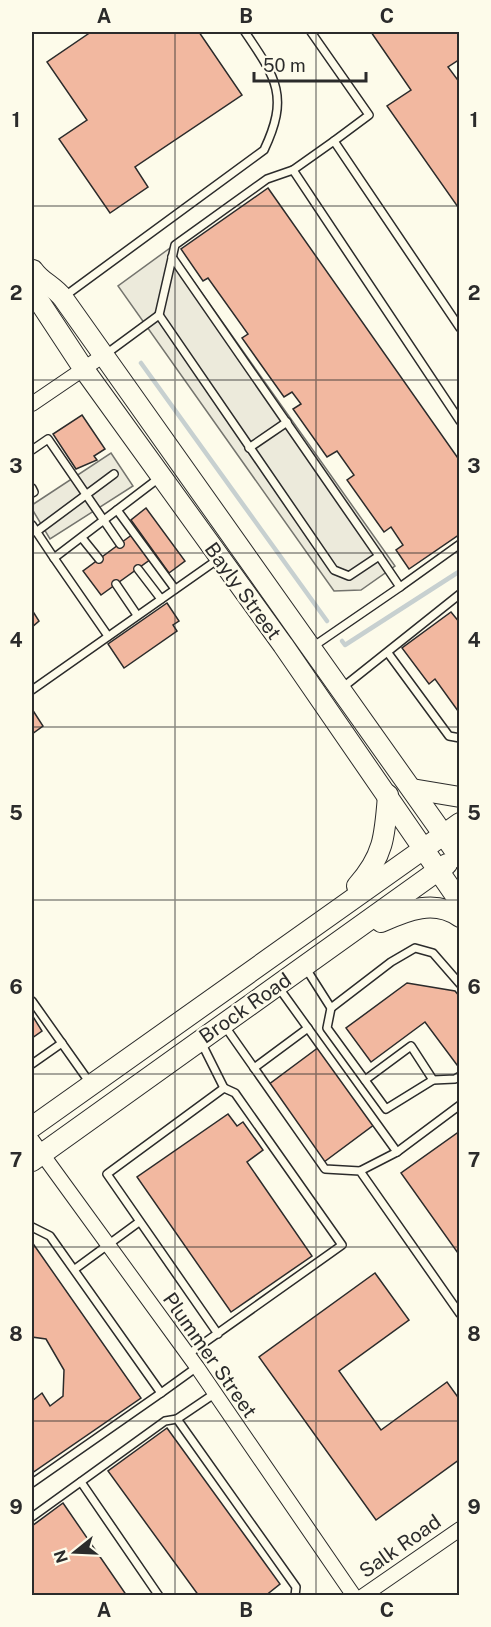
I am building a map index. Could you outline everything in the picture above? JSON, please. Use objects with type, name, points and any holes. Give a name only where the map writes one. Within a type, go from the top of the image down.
[{"type":"main road","name":"Bayly Street","points":[[35,273],[56,288],[412,789],[452,829],[459,856]]},
{"type":"main road","name":"Bayly Street","points":[[35,273],[37,298],[83,368],[388,795],[459,902]]},
{"type":"main road","points":[[412,789],[459,797]]},
{"type":"main road","points":[[330,916],[374,867],[385,834],[388,795]]},
{"type":"main road","name":"Brock Road","points":[[32,1127],[452,829]]},
{"type":"main road","name":"Brock Road","points":[[35,1151],[278,986],[459,856]]},
{"type":"main road","points":[[341,942],[405,911],[440,906],[459,917]]},
{"type":"street","points":[[32,404],[104,355]]},
{"type":"street","name":"Plummer Street","points":[[35,1151],[108,1245],[197,1367],[354,1596]]},
{"type":"street","name":"Salk Road","points":[[363,1596],[459,1529]]},
{"type":"lane","points":[[63,298],[264,150],[277,124],[279,98],[266,64],[245,32]]},
{"type":"lane","points":[[104,355],[159,315],[175,245],[267,179],[293,170],[369,115],[311,32]]},
{"type":"lane","points":[[334,141],[459,328]]},
{"type":"lane","points":[[293,170],[459,421]]},
{"type":"lane","points":[[172,257],[400,587]]},
{"type":"lane","points":[[159,315],[334,570],[349,576],[379,556]]},
{"type":"lane","points":[[249,448],[287,422]]},
{"type":"lane","points":[[32,450],[48,439],[120,544]]},
{"type":"lane","points":[[108,636],[34,529],[114,474]]},
{"type":"lane","points":[[54,558],[160,477]]},
{"type":"lane","points":[[32,488],[34,492],[32,493]]},
{"type":"lane","points":[[117,510],[175,589]]},
{"type":"lane","points":[[82,538],[99,559]]},
{"type":"lane","points":[[312,648],[459,544]]},
{"type":"lane","points":[[32,690],[219,558]]},
{"type":"lane","points":[[138,568],[161,599]]},
{"type":"lane","points":[[116,584],[137,615]]},
{"type":"lane","points":[[341,689],[457,596],[459,606]]},
{"type":"lane","points":[[388,653],[449,736],[459,738]]},
{"type":"lane","points":[[459,984],[433,953],[416,948],[391,962],[331,1008],[327,1028],[386,1109],[433,1080],[455,1079],[459,1076]]},
{"type":"lane","points":[[305,967],[331,1008]]},
{"type":"lane","points":[[278,986],[397,1152]]},
{"type":"lane","points":[[32,1001],[92,1085]]},
{"type":"lane","points":[[222,1023],[325,1169],[360,1172],[397,1152],[459,1105]]},
{"type":"lane","points":[[254,1068],[308,1028]]},
{"type":"lane","points":[[187,1355],[342,1245],[235,1093],[224,1088],[199,1039]]},
{"type":"lane","points":[[32,1064],[62,1043]]},
{"type":"lane","points":[[364,1080],[411,1046],[433,1080]]},
{"type":"lane","points":[[218,1334],[107,1174],[224,1088]]},
{"type":"lane","points":[[360,1172],[458,1308]]},
{"type":"lane","points":[[75,1269],[139,1222]]},
{"type":"lane","points":[[32,1227],[50,1236],[161,1392]]},
{"type":"lane","points":[[32,1483],[197,1367]]},
{"type":"lane","points":[[32,1517],[165,1421],[177,1419],[214,1394]]},
{"type":"lane","points":[[177,1419],[296,1587],[295,1596]]},
{"type":"lane","points":[[81,1482],[159,1596]]},
{"type":"shaded area","points":[[170,248],[395,566],[361,590],[334,591],[118,286]]},
{"type":"shaded area","points":[[111,453],[133,486],[50,539],[32,509],[32,505]]},
{"type":"building","points":[[91,32],[199,32],[242,95],[135,167],[148,187],[110,213],[59,139],[87,120],[47,62]]},
{"type":"building","points":[[371,32],[460,32],[460,59],[448,67],[460,83],[460,210],[387,106],[411,90]]},
{"type":"building","points":[[268,188],[460,461],[460,534],[409,569],[396,550],[403,545],[391,527],[384,532],[347,480],[354,475],[337,451],[327,457],[293,409],[301,404],[292,392],[284,397],[242,338],[248,334],[208,278],[203,281],[181,249]]},
{"type":"building","points":[[82,415],[105,449],[94,456],[97,460],[76,469],[53,434]]},
{"type":"building","points":[[146,508],[185,561],[169,573],[131,520]]},
{"type":"building","points":[[133,534],[151,559],[101,595],[83,571]]},
{"type":"building","points":[[167,603],[179,621],[173,625],[177,631],[124,668],[108,644]]},
{"type":"building","points":[[32,610],[39,621],[32,627]]},
{"type":"building","points":[[451,612],[460,623],[458,711],[435,679],[429,684],[402,648]]},
{"type":"building","points":[[32,709],[43,726],[32,734]]},
{"type":"building","points":[[407,983],[455,991],[460,997],[460,1069],[425,1022],[371,1062],[346,1028]]},
{"type":"building","points":[[32,1015],[42,1031],[32,1038]]},
{"type":"building","points":[[319,1047],[375,1124],[324,1162],[268,1085]]},
{"type":"building","points":[[228,1114],[237,1126],[243,1122],[263,1150],[247,1162],[312,1256],[231,1312],[137,1177]]},
{"type":"building","points":[[460,1131],[460,1256],[401,1173]]},
{"type":"building","points":[[34,1245],[141,1398],[32,1473],[32,1401],[42,1393],[50,1406],[63,1396],[64,1370],[46,1339],[32,1337],[32,1247]]},
{"type":"building","points":[[375,1273],[409,1320],[339,1371],[381,1430],[447,1382],[460,1400],[460,1459],[376,1520],[259,1357]]},
{"type":"building","points":[[167,1428],[280,1584],[265,1596],[199,1596],[108,1471]]},
{"type":"building","points":[[63,1503],[127,1596],[32,1596],[32,1526]]},
{"type":"waterway","points":[[141,363],[327,621]]},
{"type":"waterway","points":[[342,641],[345,645],[460,571]]}]
